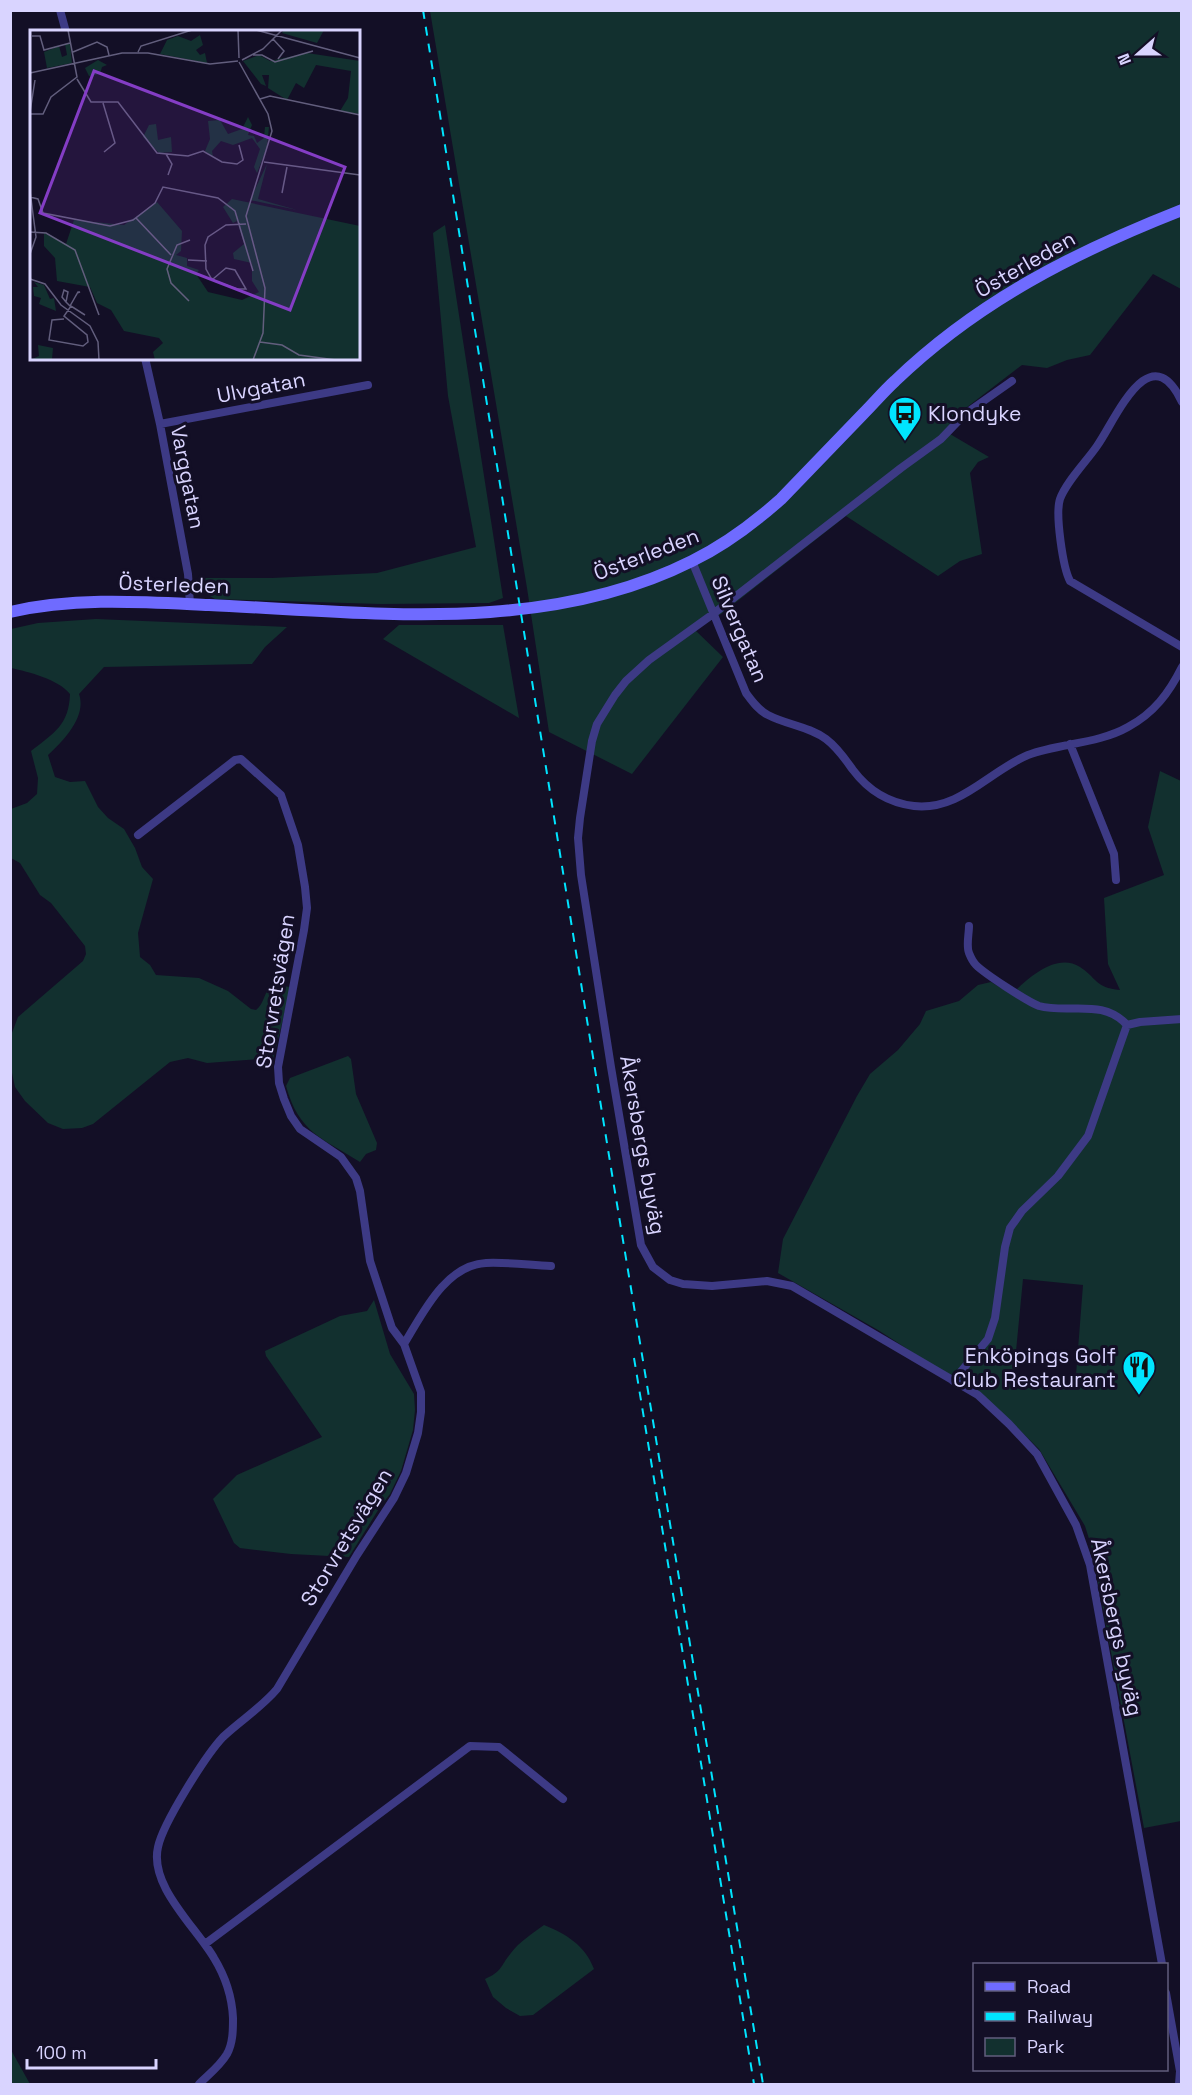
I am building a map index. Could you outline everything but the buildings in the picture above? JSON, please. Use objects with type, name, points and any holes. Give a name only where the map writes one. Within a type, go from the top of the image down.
[{"type":"street","points":[[60,10],[65,30]]},
{"type":"street","name":"Österleden","points":[[10,612],[58,603],[86,601],[391,614],[492,612],[526,609],[597,595],[633,585],[692,561],[730,539],[765,513],[894,381],[931,349],[996,300],[1106,240],[1182,210]]},
{"type":"street","name":"Varggatan","points":[[145,360],[188,574],[190,604]]},
{"type":"street","points":[[1182,402],[1172,384],[1162,377],[1149,378],[1135,386],[1098,445],[1063,492],[1058,512],[1064,565],[1070,580],[1182,647]]},
{"type":"street","name":"Åkersbergs byväg","points":[[1012,381],[965,414],[942,440],[901,468],[713,614],[649,660],[626,681],[597,724],[592,741],[578,838],[583,887],[614,1090],[641,1245],[653,1267],[670,1280],[683,1284],[712,1286],[767,1281],[792,1286],[978,1395],[1033,1449],[1076,1525],[1090,1565],[1162,1963]]},
{"type":"street","name":"Ulvgatan","points":[[160,424],[368,385]]},
{"type":"street","name":"Silvergatan","points":[[692,561],[746,693],[755,705],[767,714],[796,724],[827,740],[842,754],[867,786],[890,800],[918,806],[931,806],[946,802],[959,798],[996,772],[1040,750],[1114,734],[1129,727],[1154,709],[1172,687],[1182,667]]},
{"type":"street","points":[[1070,744],[1114,854],[1116,880]]},
{"type":"street","name":"Storvretsvägen","points":[[138,835],[235,760],[241,759],[281,795],[298,845],[307,908],[297,973],[278,1067],[279,1083],[288,1108],[300,1130],[341,1157],[356,1178],[370,1261],[392,1329],[404,1344],[421,1392],[418,1433],[406,1473],[394,1498],[311,1630],[278,1689],[266,1702],[222,1738],[210,1752],[162,1836],[157,1849],[157,1863],[161,1877],[181,1913],[219,1967],[231,2003],[233,2032],[227,2054],[199,2085]]},
{"type":"street","points":[[969,926],[968,951],[975,964],[1028,1001],[1039,1006],[1104,1010],[1119,1017],[1126,1025]]},
{"type":"street","points":[[1126,1025],[1182,1019]]},
{"type":"street","points":[[953,1381],[988,1339],[995,1318],[1005,1247],[1010,1228],[1022,1211],[1058,1176],[1088,1136],[1126,1025]]},
{"type":"street","points":[[404,1344],[424,1310],[459,1271],[483,1263],[550,1266]]},
{"type":"street","points":[[205,1944],[470,1746],[499,1747],[563,1799]]},
{"type":"street","points":[[1168,1999],[1180,2071],[1179,2085]]},
{"type":"green space","points":[[430,11],[1181,11],[1181,289],[1153,274],[1090,355],[1067,360],[1047,368],[1022,365],[962,411],[950,434],[989,457],[978,462],[970,473],[982,554],[960,561],[938,576],[846,516],[721,614],[695,630],[723,657],[632,774],[549,732]]},
{"type":"green space","points":[[445,225],[503,598],[489,603],[381,604],[215,599],[203,592],[199,578],[272,578],[377,573],[476,547],[448,396],[433,233]]},
{"type":"green space","points":[[96,619],[287,627],[265,647],[252,664],[104,667],[79,694],[81,703],[77,720],[67,736],[48,755],[55,777],[70,782],[85,781],[98,807],[108,818],[124,829],[135,848],[142,867],[153,879],[138,933],[140,957],[150,965],[156,975],[199,978],[228,991],[251,1009],[256,1010],[271,985],[291,987],[272,1064],[260,1059],[207,1063],[188,1058],[170,1062],[93,1124],[82,1128],[63,1129],[48,1123],[25,1101],[15,1087],[11,1068],[10,1038],[18,1017],[83,961],[86,954],[85,946],[51,903],[40,895],[20,863],[11,858],[11,809],[27,803],[37,794],[38,778],[31,751],[59,727],[67,713],[70,694],[51,680],[11,668],[11,629],[38,623]]},
{"type":"green space","points":[[399,625],[503,625],[519,718],[383,639]]},
{"type":"green space","points":[[1160,771],[1181,781],[1181,1821],[1144,1828],[1091,1545],[1085,1526],[1039,1449],[1002,1413],[946,1374],[878,1330],[778,1273],[783,1239],[857,1096],[870,1074],[898,1050],[920,1024],[926,1011],[959,1001],[978,985],[991,982],[1028,1004],[1030,999],[1017,989],[1038,972],[1054,964],[1063,963],[1072,963],[1105,987],[1120,990],[1108,964],[1104,898],[1164,875],[1148,827]],"holes":[[[1023,1279],[1083,1285],[1075,1388],[1013,1382]]]},
{"type":"green space","points":[[348,1056],[351,1059],[356,1094],[377,1143],[376,1150],[366,1154],[360,1162],[323,1140],[305,1124],[291,1102],[286,1086],[290,1078]]},
{"type":"green space","points":[[374,1300],[390,1354],[414,1394],[413,1430],[401,1471],[390,1494],[349,1557],[240,1548],[234,1543],[213,1499],[237,1475],[322,1437],[266,1356],[265,1351],[340,1316],[367,1311]]},
{"type":"green space","points":[[544,1925],[574,1941],[585,1953],[594,1969],[533,2015],[520,2016],[493,1997],[485,1979],[498,1971],[518,1945]]},
{"type":"green space","points":[[11,2050],[30,2084],[11,2084]]},
{"type":"railway","points":[[423,10],[763,2084]]},
{"type":"railway","points":[[634,1358],[754,2084]]},
{"type":"place","name":"Klondyke","points":[[905,442]]},
{"type":"place","name":"Enköpings Golf Club Restaurant","points":[[1139,1396]]}]
